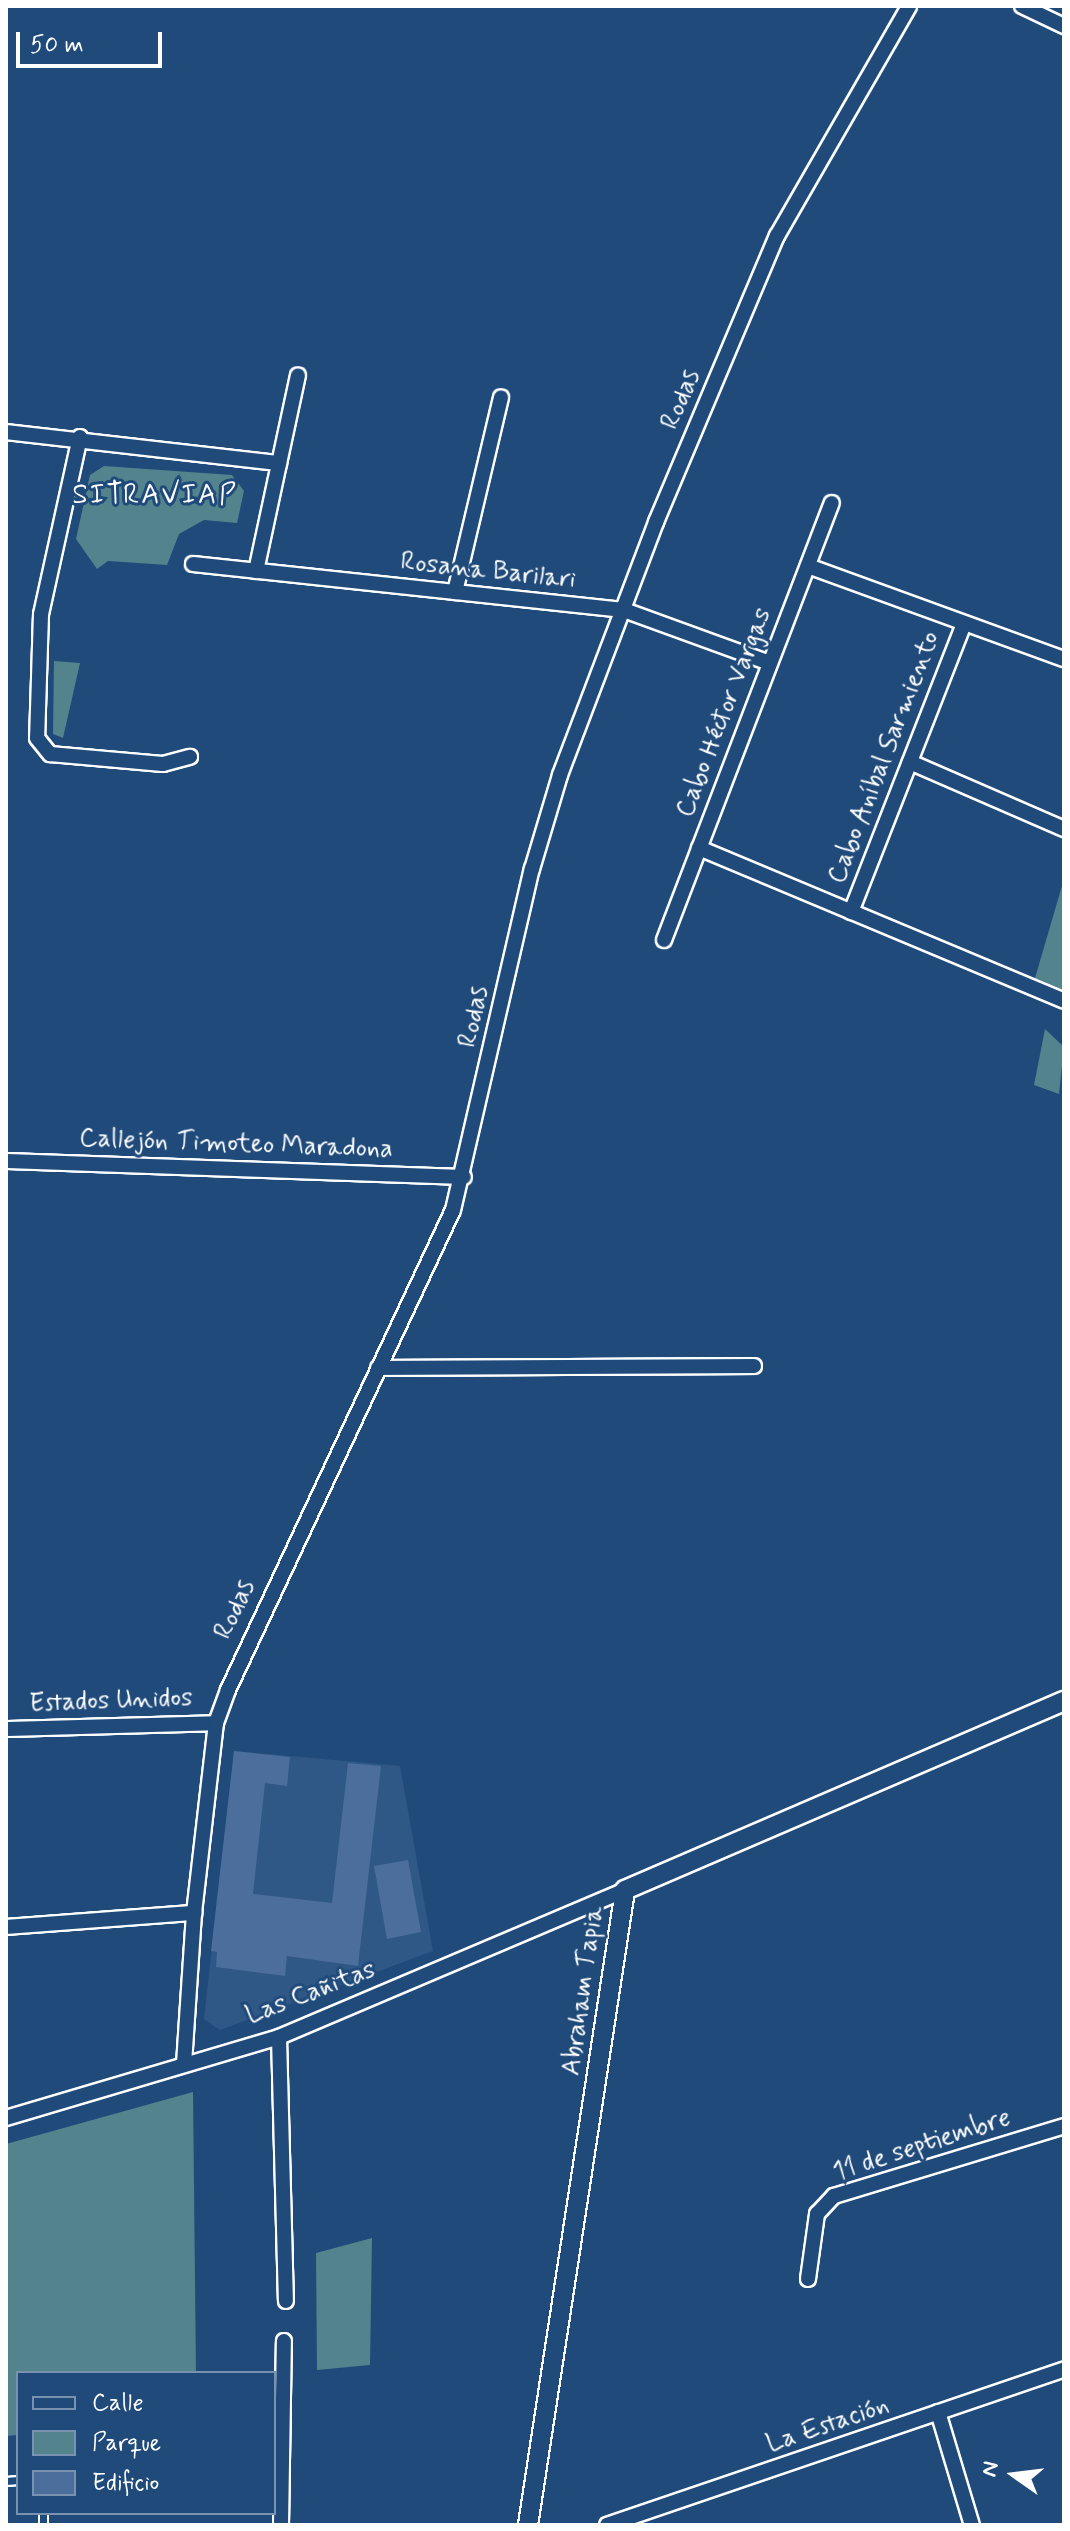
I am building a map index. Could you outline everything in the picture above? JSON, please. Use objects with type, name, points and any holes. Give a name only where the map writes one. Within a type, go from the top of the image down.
[{"type":"street","name":"Rodas","points":[[184,2064],[194,1913],[216,1723],[247,1643],[378,1368],[464,1177],[532,869],[560,775],[624,610],[777,236],[909,6]]},
{"type":"street","points":[[1022,6],[1064,26]]},
{"type":"street","points":[[256,571],[298,375]]},
{"type":"street","points":[[455,592],[501,397]]},
{"type":"street","points":[[6,432],[80,437],[279,463]]},
{"type":"street","points":[[80,437],[41,614],[37,738],[50,754],[163,764],[190,757]]},
{"type":"street","name":"Cabo Héctor Vargas","points":[[664,940],[832,503]]},
{"type":"street","name":"Rosana Barilari","points":[[193,564],[624,610],[770,663]]},
{"type":"street","points":[[808,566],[1064,659]]},
{"type":"street","name":"Cabo Aníbal Sarmiento","points":[[851,912],[964,623]]},
{"type":"street","points":[[910,762],[1064,829]]},
{"type":"street","points":[[699,848],[1064,1001]]},
{"type":"street","name":"Callejón Timoteo Maradona","points":[[7,1161],[464,1177]]},
{"type":"street","points":[[378,1368],[754,1366]]},
{"type":"street","name":"Abraham Tapia","points":[[528,2525],[625,1890],[1064,1701]]},
{"type":"street","name":"Estados Unidos","points":[[6,1729],[216,1723]]},
{"type":"street","name":"Las Cañitas","points":[[6,2118],[279,2037],[625,1890]]},
{"type":"street","points":[[6,1927],[194,1913]]},
{"type":"street","points":[[279,2037],[286,2301]]},
{"type":"street","name":"11 de septiembre","points":[[808,2279],[817,2214],[834,2196],[1064,2126]]},
{"type":"street","points":[[281,2525],[284,2341]]},
{"type":"street","name":"La Estación","points":[[607,2525],[1064,2369]]},
{"type":"street","points":[[938,2412],[972,2525]]},
{"type":"shaded area","points":[[234,1751],[400,1766],[433,1951],[220,2030],[204,2019]]},
{"type":"green space","points":[[104,466],[232,475],[244,491],[237,523],[204,520],[179,534],[167,565],[108,561],[97,569],[76,539],[90,475]]},
{"type":"green space","points":[[54,661],[80,663],[63,738],[53,734]]},
{"type":"green space","points":[[1064,879],[1064,990],[1035,978]]},
{"type":"green space","points":[[1045,1029],[1064,1047],[1059,1094],[1034,1085]]},
{"type":"green space","points":[[193,2092],[196,2371],[16,2371],[16,2435],[6,2436],[6,2144]]},
{"type":"green space","points":[[372,2238],[370,2365],[317,2370],[316,2253]]},
{"type":"building","points":[[234,1751],[290,1757],[287,1786],[265,1783],[253,1894],[332,1903],[348,1763],[381,1766],[358,1966],[287,1956],[285,1976],[216,1967],[217,1952],[211,1951]]},
{"type":"building","points":[[408,1860],[421,1932],[387,1939],[374,1866]]},
{"type":"district","name":"SITRAVIAP","points":[[155,496]]}]
